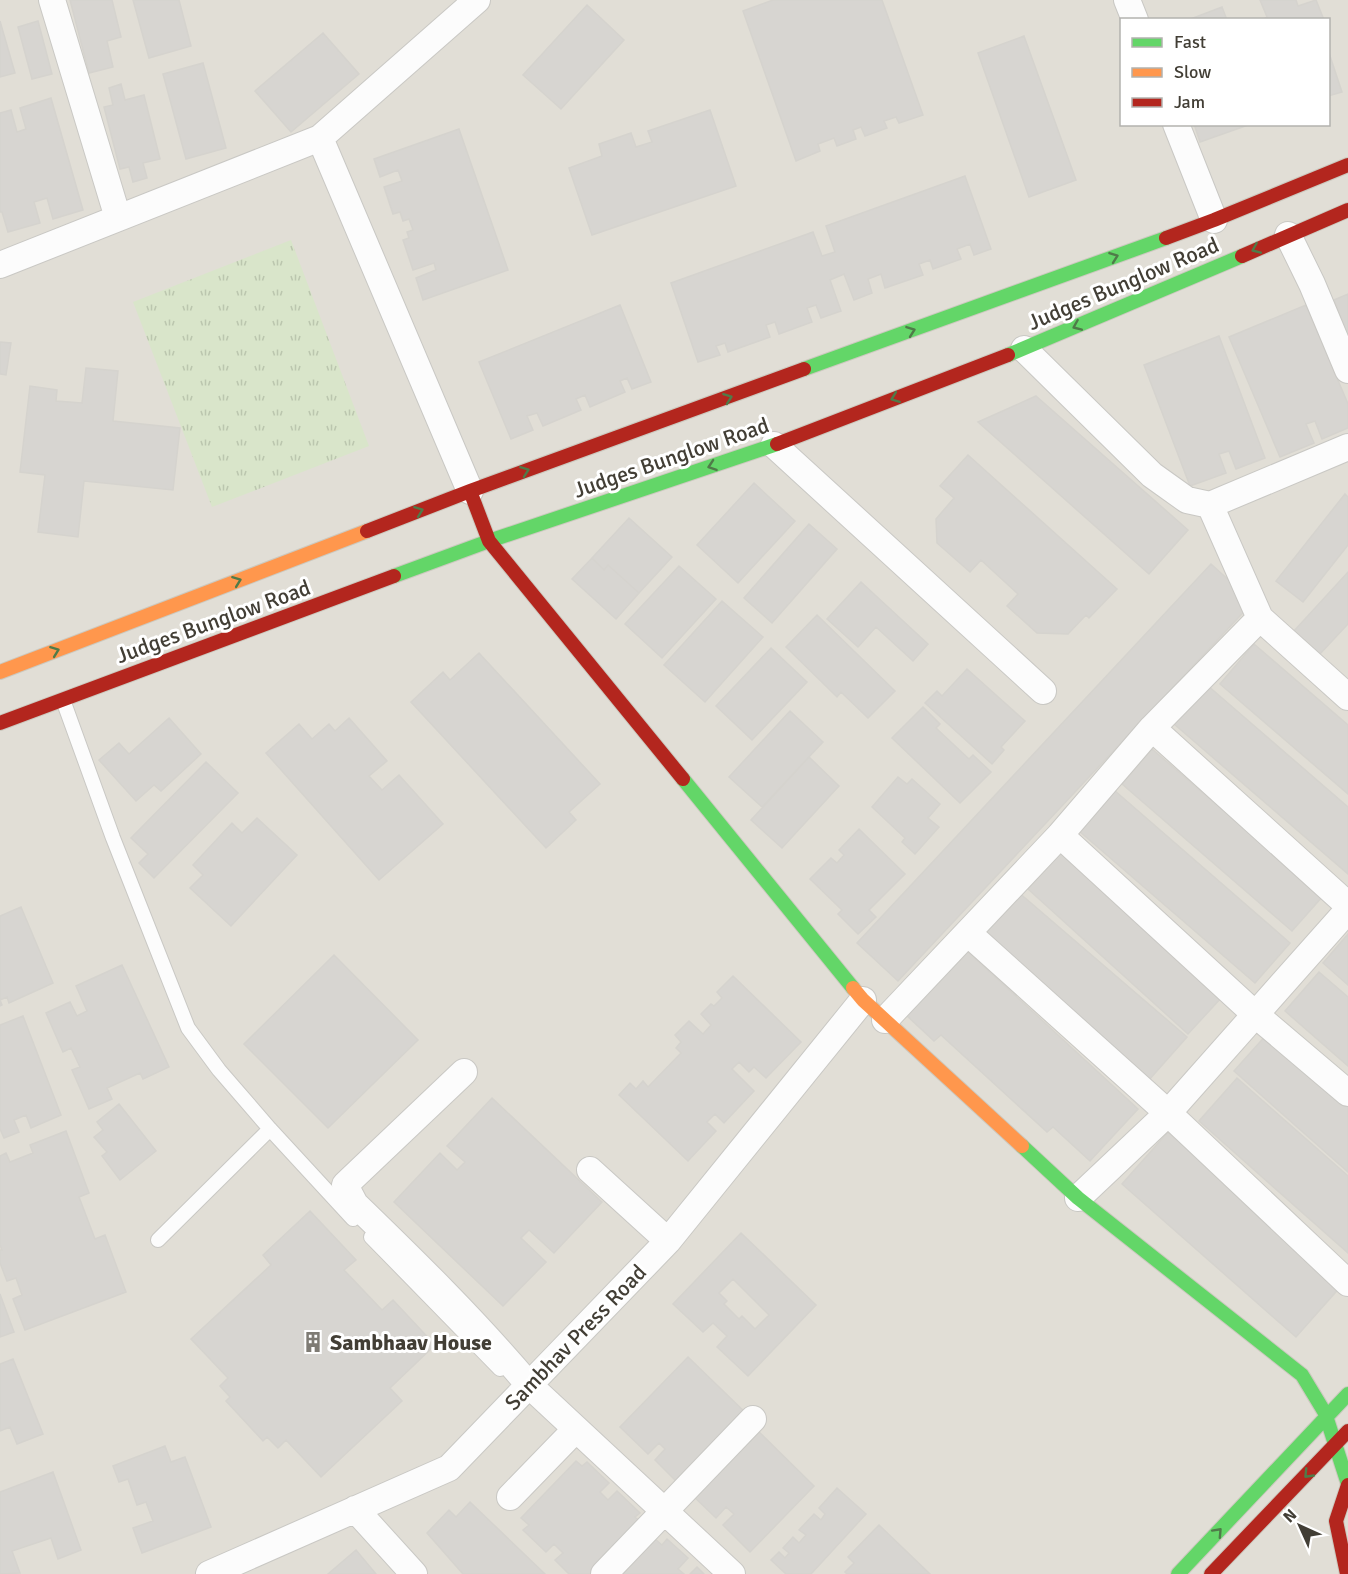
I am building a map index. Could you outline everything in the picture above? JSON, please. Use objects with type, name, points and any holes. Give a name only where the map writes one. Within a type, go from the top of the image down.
[{"type":"main road","name":"Judges Bunglow Road","points":[[0,672],[470,492],[1214,220],[1348,165]]},
{"type":"main road","name":"Judges Bunglow Road","points":[[0,723],[489,542],[774,445],[1024,349],[1348,210]]},
{"type":"main road","points":[[470,492],[489,542],[863,1000],[1078,1198],[1302,1376],[1317,1397],[1326,1418],[1348,1484],[1336,1521],[1347,1574]]},
{"type":"main road","points":[[1178,1574],[1348,1394]]},
{"type":"main road","points":[[1211,1574],[1348,1431]]},
{"type":"street","points":[[52,0],[118,218]]},
{"type":"street","points":[[0,265],[320,138],[477,0]]},
{"type":"street","points":[[1127,0],[1134,18]]},
{"type":"street","points":[[1177,126],[1214,220]]},
{"type":"street","points":[[320,138],[470,492]]},
{"type":"street","points":[[1288,235],[1348,370]]},
{"type":"street","points":[[1024,349],[1152,475],[1187,500],[1210,505],[1348,447]]},
{"type":"street","points":[[774,445],[1042,691]]},
{"type":"street","points":[[1210,505],[1260,618],[1348,698]]},
{"type":"street","points":[[885,1020],[969,934],[1060,835],[1152,728],[1260,618]]},
{"type":"street","points":[[1152,728],[1348,905]]},
{"type":"street","points":[[1060,835],[1256,1015],[1348,1093]]},
{"type":"street","points":[[1078,1198],[1168,1113],[1348,910]]},
{"type":"street","points":[[969,934],[1168,1113],[1348,1283]]},
{"type":"street","name":"Sambhav Press Road","points":[[209,1574],[449,1468],[668,1241],[863,1000]]},
{"type":"street","points":[[464,1072],[345,1185],[355,1204],[419,1266],[502,1353],[525,1389],[576,1429],[732,1574]]},
{"type":"street","points":[[590,1170],[668,1241]]},
{"type":"street","points":[[604,1574],[753,1419]]},
{"type":"street","points":[[510,1497],[576,1429]]},
{"type":"street","points":[[355,1509],[414,1574]]},
{"type":"lane","points":[[63,700],[113,838],[188,1028],[219,1070],[303,1167],[525,1389]]},
{"type":"lane","points":[[158,1240],[270,1129]]},
{"type":"shaded area","points":[[0,0],[1348,0],[1348,1574],[0,1574]]},
{"type":"green space","points":[[291,240],[369,446],[212,507],[133,302]]},
{"type":"building","points":[[70,0],[112,0],[121,37],[107,41],[113,67],[89,73]]},
{"type":"building","points":[[133,0],[179,0],[191,46],[149,58]]},
{"type":"building","points":[[773,0],[882,0],[923,115],[899,123],[896,117],[884,121],[887,128],[865,136],[861,127],[853,130],[856,139],[837,146],[834,138],[818,144],[820,151],[796,161],[743,11]]},
{"type":"building","points":[[1260,0],[1296,0],[1298,6],[1316,0],[1323,18],[1265,18],[1267,17]]},
{"type":"building","points":[[587,5],[624,40],[561,109],[523,75]]},
{"type":"building","points":[[1222,7],[1226,18],[1193,18]]},
{"type":"building","points":[[0,21],[15,73],[0,77]]},
{"type":"building","points":[[38,21],[52,74],[32,79],[18,27]]},
{"type":"building","points":[[323,33],[359,74],[291,132],[255,91]]},
{"type":"building","points":[[1024,36],[1076,180],[1029,197],[978,53]]},
{"type":"building","points":[[1330,56],[1342,92],[1330,95]]},
{"type":"building","points":[[203,63],[226,148],[186,159],[163,74]]},
{"type":"building","points":[[121,84],[125,100],[144,95],[160,159],[143,163],[147,178],[133,182],[129,167],[120,169],[104,107],[113,105],[109,88]]},
{"type":"building","points":[[51,98],[83,210],[53,219],[47,198],[34,202],[40,223],[8,232],[2,212],[0,212],[0,113],[11,110],[17,132],[26,129],[20,108]]},
{"type":"building","points":[[710,110],[736,186],[592,235],[569,168],[602,156],[599,144],[631,133],[636,147],[652,142],[648,131]]},
{"type":"building","points":[[1195,126],[1245,126],[1200,142]]},
{"type":"building","points":[[459,129],[508,270],[423,300],[416,278],[436,270],[434,263],[413,270],[403,240],[409,238],[407,232],[413,230],[409,219],[403,221],[400,212],[393,214],[384,187],[402,181],[398,170],[380,177],[374,159]]},
{"type":"building","points":[[965,176],[991,249],[974,255],[970,244],[957,249],[961,259],[933,269],[930,260],[919,264],[923,275],[885,288],[881,274],[868,279],[872,293],[854,300],[844,274],[830,280],[841,311],[821,318],[816,305],[807,308],[812,322],[779,334],[775,322],[766,325],[770,337],[728,352],[725,343],[716,346],[720,355],[698,362],[671,283],[813,232],[822,256],[835,252],[826,226]]},
{"type":"building","points":[[1348,294],[1348,335],[1334,300]]},
{"type":"building","points":[[620,305],[651,382],[632,389],[627,378],[620,381],[625,392],[590,407],[585,395],[576,399],[581,410],[543,426],[537,413],[527,416],[533,430],[511,439],[479,362]]},
{"type":"building","points":[[1306,305],[1348,404],[1348,428],[1322,439],[1315,421],[1306,424],[1314,443],[1280,457],[1229,337]]},
{"type":"building","points":[[1219,336],[1265,458],[1236,469],[1229,451],[1219,454],[1226,473],[1190,486],[1144,365]]},
{"type":"building","points":[[0,342],[11,343],[6,375],[0,374]]},
{"type":"building","points":[[86,368],[118,371],[113,421],[180,428],[173,490],[84,481],[78,537],[38,532],[45,475],[20,472],[30,386],[57,390],[56,401],[82,403]]},
{"type":"building","points":[[1036,396],[1188,530],[1149,574],[978,422]]},
{"type":"building","points":[[968,455],[1117,589],[1089,618],[1086,615],[1068,634],[1037,633],[1007,606],[1018,594],[981,560],[970,572],[937,543],[936,519],[954,498],[940,486]]},
{"type":"building","points":[[754,483],[795,521],[738,583],[697,545]]},
{"type":"building","points":[[1345,494],[1348,497],[1348,545],[1303,602],[1276,581]]},
{"type":"building","points":[[629,518],[672,557],[639,593],[608,565],[604,570],[592,558]]},
{"type":"building","points":[[809,524],[837,549],[772,623],[744,598]]},
{"type":"building","points":[[592,558],[604,570],[608,565],[639,593],[616,619],[572,579]]},
{"type":"building","points":[[1211,564],[1253,602],[898,981],[857,943]]},
{"type":"building","points":[[679,566],[716,599],[662,658],[625,624]]},
{"type":"building","points":[[1348,572],[1348,624],[1320,654],[1294,631]]},
{"type":"building","points":[[861,582],[928,644],[913,661],[876,627],[858,647],[827,619]]},
{"type":"building","points":[[722,601],[763,637],[705,702],[664,665]]},
{"type":"building","points":[[817,615],[895,691],[868,718],[841,692],[837,697],[786,647]]},
{"type":"building","points":[[1254,644],[1348,725],[1348,794],[1220,684]]},
{"type":"building","points":[[771,648],[807,682],[752,740],[716,706]]},
{"type":"building","points":[[479,653],[600,784],[569,812],[576,820],[546,848],[411,702],[443,672],[450,680]]},
{"type":"building","points":[[967,669],[1025,721],[1001,747],[1004,750],[992,764],[925,703],[937,691],[942,696]]},
{"type":"building","points":[[1207,685],[1348,807],[1348,874],[1174,724]]},
{"type":"building","points":[[923,707],[940,724],[936,728],[969,759],[973,755],[991,772],[960,803],[892,738]]},
{"type":"building","points":[[790,711],[823,742],[762,807],[729,777]]},
{"type":"building","points":[[169,718],[201,754],[161,791],[154,785],[136,801],[99,760],[119,743],[129,754]]},
{"type":"building","points":[[349,718],[387,761],[369,776],[382,790],[399,775],[443,824],[379,880],[266,753],[299,724],[312,739],[329,724],[335,731]]},
{"type":"building","points":[[1152,749],[1323,896],[1292,931],[1122,784]]},
{"type":"building","points":[[809,757],[839,786],[782,848],[751,820]]},
{"type":"building","points":[[206,762],[238,793],[154,878],[139,863],[148,854],[131,838]]},
{"type":"building","points":[[898,777],[907,784],[912,779],[940,804],[928,818],[939,827],[915,854],[902,842],[905,838],[872,807]]},
{"type":"building","points":[[1114,790],[1290,943],[1255,983],[1079,831]]},
{"type":"building","points":[[257,818],[297,855],[231,926],[190,888],[203,875],[193,865],[232,823],[242,833]]},
{"type":"building","points":[[859,829],[905,874],[869,910],[876,917],[858,934],[838,914],[842,910],[810,879],[831,858],[837,863],[844,855],[839,850]]},
{"type":"building","points":[[1061,852],[1222,997],[1188,1034],[1028,889]]},
{"type":"building","points":[[1017,891],[1187,1037],[1149,1080],[980,934]]},
{"type":"building","points":[[21,907],[53,983],[9,1003],[7,997],[0,1000],[0,916]]},
{"type":"building","points":[[1348,934],[1348,985],[1323,963]]},
{"type":"building","points":[[966,950],[1138,1109],[1090,1161],[1053,1127],[1047,1132],[941,1035],[934,1041],[906,1015]]},
{"type":"building","points":[[334,955],[418,1040],[328,1128],[244,1044]]},
{"type":"building","points":[[122,965],[169,1067],[143,1079],[140,1073],[107,1088],[112,1099],[89,1109],[72,1070],[80,1067],[71,1048],[63,1052],[46,1013],[70,1002],[77,1016],[87,1011],[76,986]]},
{"type":"building","points":[[1319,972],[1348,997],[1348,1066],[1285,1011]]},
{"type":"building","points":[[733,976],[801,1042],[766,1078],[754,1067],[749,1072],[739,1062],[732,1069],[754,1091],[724,1123],[715,1114],[707,1122],[716,1131],[688,1161],[619,1095],[630,1083],[636,1089],[643,1081],[648,1087],[681,1053],[676,1048],[681,1042],[675,1035],[689,1021],[703,1034],[711,1025],[701,1014],[711,1004],[714,1006],[722,998],[717,992]]},
{"type":"building","points":[[23,1016],[61,1115],[31,1128],[26,1115],[14,1120],[19,1132],[4,1138],[0,1129],[0,1025]]},
{"type":"building","points":[[1268,1033],[1348,1103],[1348,1172],[1234,1071]]},
{"type":"building","points":[[1237,1078],[1348,1176],[1348,1253],[1199,1121]]},
{"type":"building","points":[[492,1098],[602,1202],[554,1253],[529,1230],[521,1238],[546,1262],[503,1306],[394,1202],[440,1153],[457,1170],[465,1162],[447,1146]]},
{"type":"building","points":[[119,1104],[156,1151],[120,1180],[102,1156],[107,1152],[94,1137],[103,1130],[97,1122]]},
{"type":"building","points":[[66,1131],[89,1193],[79,1197],[95,1239],[105,1235],[126,1292],[25,1330],[13,1299],[22,1295],[16,1278],[7,1281],[0,1263],[0,1250],[2,1250],[0,1245],[0,1156],[6,1153],[10,1162],[33,1153],[30,1145]]},
{"type":"building","points":[[1168,1132],[1342,1285],[1296,1337],[1122,1184]]},
{"type":"building","name":"Sambhaav House","points":[[310,1211],[356,1260],[344,1270],[382,1310],[393,1300],[435,1345],[390,1388],[402,1401],[321,1477],[286,1440],[278,1448],[267,1437],[263,1441],[226,1401],[230,1397],[220,1386],[228,1378],[191,1339],[271,1265],[263,1255]]},
{"type":"building","points":[[741,1233],[816,1305],[748,1376],[717,1347],[727,1336],[713,1323],[703,1332],[673,1304]],"holes":[[[733,1279],[769,1315],[755,1329],[742,1316],[739,1319],[724,1304],[727,1301],[719,1293]]]},
{"type":"building","points":[[0,1294],[14,1332],[0,1337]]},
{"type":"building","points":[[688,1357],[750,1417],[682,1487],[655,1460],[665,1449],[659,1443],[648,1454],[620,1427]]},
{"type":"building","points":[[13,1359],[43,1434],[17,1444],[10,1427],[0,1431],[0,1364]]},
{"type":"building","points":[[753,1426],[814,1486],[750,1552],[723,1525],[734,1514],[726,1507],[716,1518],[689,1492]]},
{"type":"building","points":[[165,1446],[171,1462],[185,1457],[211,1527],[142,1553],[133,1528],[153,1521],[146,1502],[137,1505],[128,1479],[119,1482],[113,1466]]},
{"type":"building","points":[[576,1461],[582,1466],[587,1462],[609,1483],[600,1492],[608,1500],[617,1491],[640,1513],[635,1517],[641,1522],[591,1574],[569,1574],[555,1560],[563,1553],[554,1544],[546,1552],[523,1530],[529,1525],[521,1518]]},
{"type":"building","points":[[53,1472],[81,1550],[58,1559],[51,1538],[12,1551],[20,1573],[0,1574],[0,1492]]},
{"type":"building","points":[[837,1488],[866,1514],[811,1574],[786,1574],[771,1560],[779,1552],[785,1558],[789,1553],[783,1548],[793,1537],[799,1543],[806,1535],[799,1530],[814,1514],[821,1520],[825,1514],[819,1508]]},
{"type":"building","points":[[470,1502],[545,1574],[463,1574],[427,1533],[449,1510],[456,1517]]},
{"type":"building","points":[[879,1525],[930,1574],[847,1574],[845,1572],[854,1563],[848,1557]]},
{"type":"building","points":[[655,1539],[662,1545],[667,1539],[688,1558],[678,1569],[684,1574],[623,1574]]},
{"type":"building","points":[[356,1550],[376,1574],[328,1574]]},
{"type":"building","points":[[697,1567],[704,1574],[690,1574]]},
{"type":"traffic: fast","points":[[804,369],[1166,238]]},
{"type":"traffic: fast","points":[[1008,355],[1242,256]]},
{"type":"traffic: fast","points":[[394,576],[489,541],[777,444]]},
{"type":"traffic: fast","points":[[683,779],[853,988]]},
{"type":"traffic: fast","points":[[1022,1146],[1078,1198],[1302,1375],[1325,1413],[1348,1484]]},
{"type":"traffic: fast","points":[[1178,1574],[1348,1394]]},
{"type":"traffic: slow","points":[[0,672],[367,531]]},
{"type":"traffic: slow","points":[[853,988],[863,1000],[1022,1146]]},
{"type":"traffic: jam","points":[[1166,238],[1348,165]]},
{"type":"traffic: jam","points":[[1242,256],[1348,210]]},
{"type":"traffic: jam","points":[[777,444],[1008,355]]},
{"type":"traffic: jam","points":[[367,531],[804,369]]},
{"type":"traffic: jam","points":[[470,491],[489,541],[683,779]]},
{"type":"traffic: jam","points":[[0,723],[394,576]]},
{"type":"traffic: jam","points":[[1211,1574],[1348,1431]]},
{"type":"traffic: jam","points":[[1347,1574],[1336,1521],[1348,1485]]},
{"type":"place","name":"Sambhaav House","points":[[313,1342]]}]
